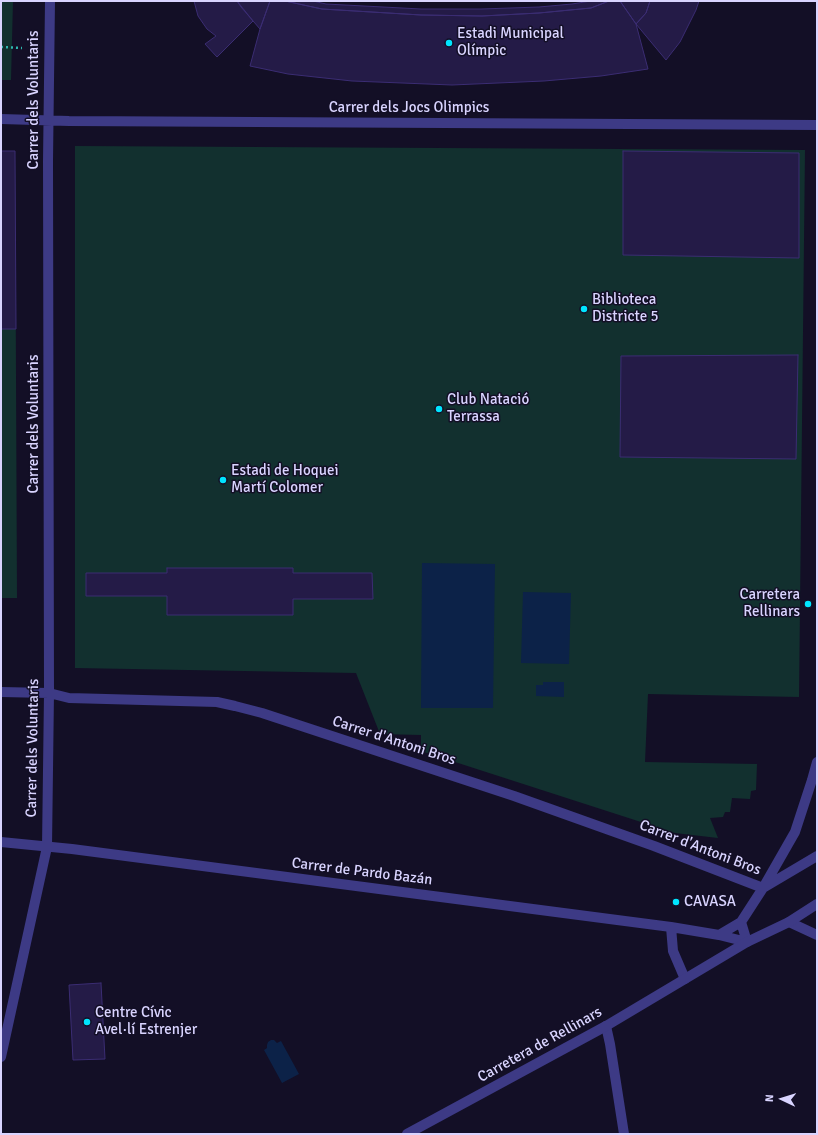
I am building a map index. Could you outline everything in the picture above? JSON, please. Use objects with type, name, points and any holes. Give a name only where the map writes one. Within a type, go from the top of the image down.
[{"type":"street","name":"Carrer dels Voluntaris","points":[[1,1056],[46,847],[49,692],[50,1]]},
{"type":"street","name":"Carrer dels Jocs Olimpics","points":[[1,119],[817,125]]},
{"type":"street","name":"Carrer d'Antoni Bros","points":[[1,692],[49,692],[69,698],[217,702],[235,706],[514,796],[654,846],[763,888]]},
{"type":"street","points":[[719,935],[742,922],[795,832],[817,762]]},
{"type":"street","name":"Carrer de Pardo Bazán","points":[[1,842],[88,851],[671,927],[719,935],[747,942]]},
{"type":"street","points":[[763,888],[817,856]]},
{"type":"street","name":"Carretera de Rellinars","points":[[407,1134],[606,1026],[747,942],[790,922],[817,904]]},
{"type":"street","points":[[742,922],[747,942]]},
{"type":"street","points":[[790,922],[817,935]]},
{"type":"street","points":[[671,927],[673,951],[685,979]]},
{"type":"street","points":[[606,1026],[624,1134]]},
{"type":"path","points":[[1,47],[22,48]]},
{"type":"green space","points":[[1,1],[13,1],[11,80],[1,80]]},
{"type":"green space","name":"Club Natació Terrassa","points":[[75,146],[805,150],[799,697],[648,694],[645,762],[757,764],[756,790],[751,791],[750,799],[732,798],[730,812],[725,812],[723,817],[710,818],[718,838],[675,833],[421,751],[421,735],[380,734],[356,673],[75,668]]},
{"type":"green space","points":[[1,151],[15,151],[17,598],[1,598]]},
{"type":"water","points":[[422,563],[495,564],[493,708],[421,708]]},
{"type":"water","points":[[523,592],[571,593],[569,664],[521,663]]},
{"type":"water","points":[[543,682],[564,682],[564,697],[536,696],[536,685],[543,685]]},
{"type":"water","points":[[274,1040],[277,1043],[281,1041],[299,1074],[282,1083],[264,1050],[267,1048],[268,1042]]},
{"type":"building","points":[[194,1],[237,1],[253,21],[217,57],[205,44],[216,36],[207,29],[198,16]]},
{"type":"building","points":[[237,1],[270,1],[260,29],[241,7]]},
{"type":"building","name":"Estadi Municipal Olímpic","points":[[270,1],[285,1],[322,9],[421,15],[482,16],[591,8],[609,1],[620,1],[636,24],[648,69],[601,76],[544,81],[452,85],[352,81],[288,74],[250,66],[260,29]]},
{"type":"building","points":[[285,1],[313,1],[326,4],[421,9],[481,9],[539,7],[591,1],[609,1],[591,8],[482,16],[421,15],[322,9]]},
{"type":"building","points":[[620,1],[650,1],[646,13],[636,24]]},
{"type":"building","points":[[650,1],[699,1],[680,42],[666,60],[636,24],[646,13]]},
{"type":"building","points":[[1,151],[15,151],[16,329],[1,329]]},
{"type":"building","points":[[623,151],[799,153],[799,258],[623,255]]},
{"type":"building","points":[[798,355],[796,459],[620,457],[621,356]]},
{"type":"building","points":[[167,568],[293,568],[293,573],[372,573],[373,599],[293,599],[293,615],[167,615],[167,596],[86,596],[86,573],[167,573]]},
{"type":"building","name":"Centre Cívic Avel·lí Estrenjer","points":[[101,983],[105,1059],[73,1060],[69,985]]},
{"type":"place","name":"Estadi Municipal Olímpic","points":[[449,43]]},
{"type":"place","name":"Biblioteca Districte 5","points":[[584,309]]},
{"type":"place","name":"Club Natació Terrassa","points":[[439,409]]},
{"type":"place","name":"Estadi de Hoquei Martí Colomer","points":[[223,480]]},
{"type":"place","name":"Carretera Rellinars","points":[[808,604]]},
{"type":"place","name":"CAVASA","points":[[676,902]]},
{"type":"place","name":"Centre Cívic Avel·lí Estrenjer","points":[[87,1022]]}]
